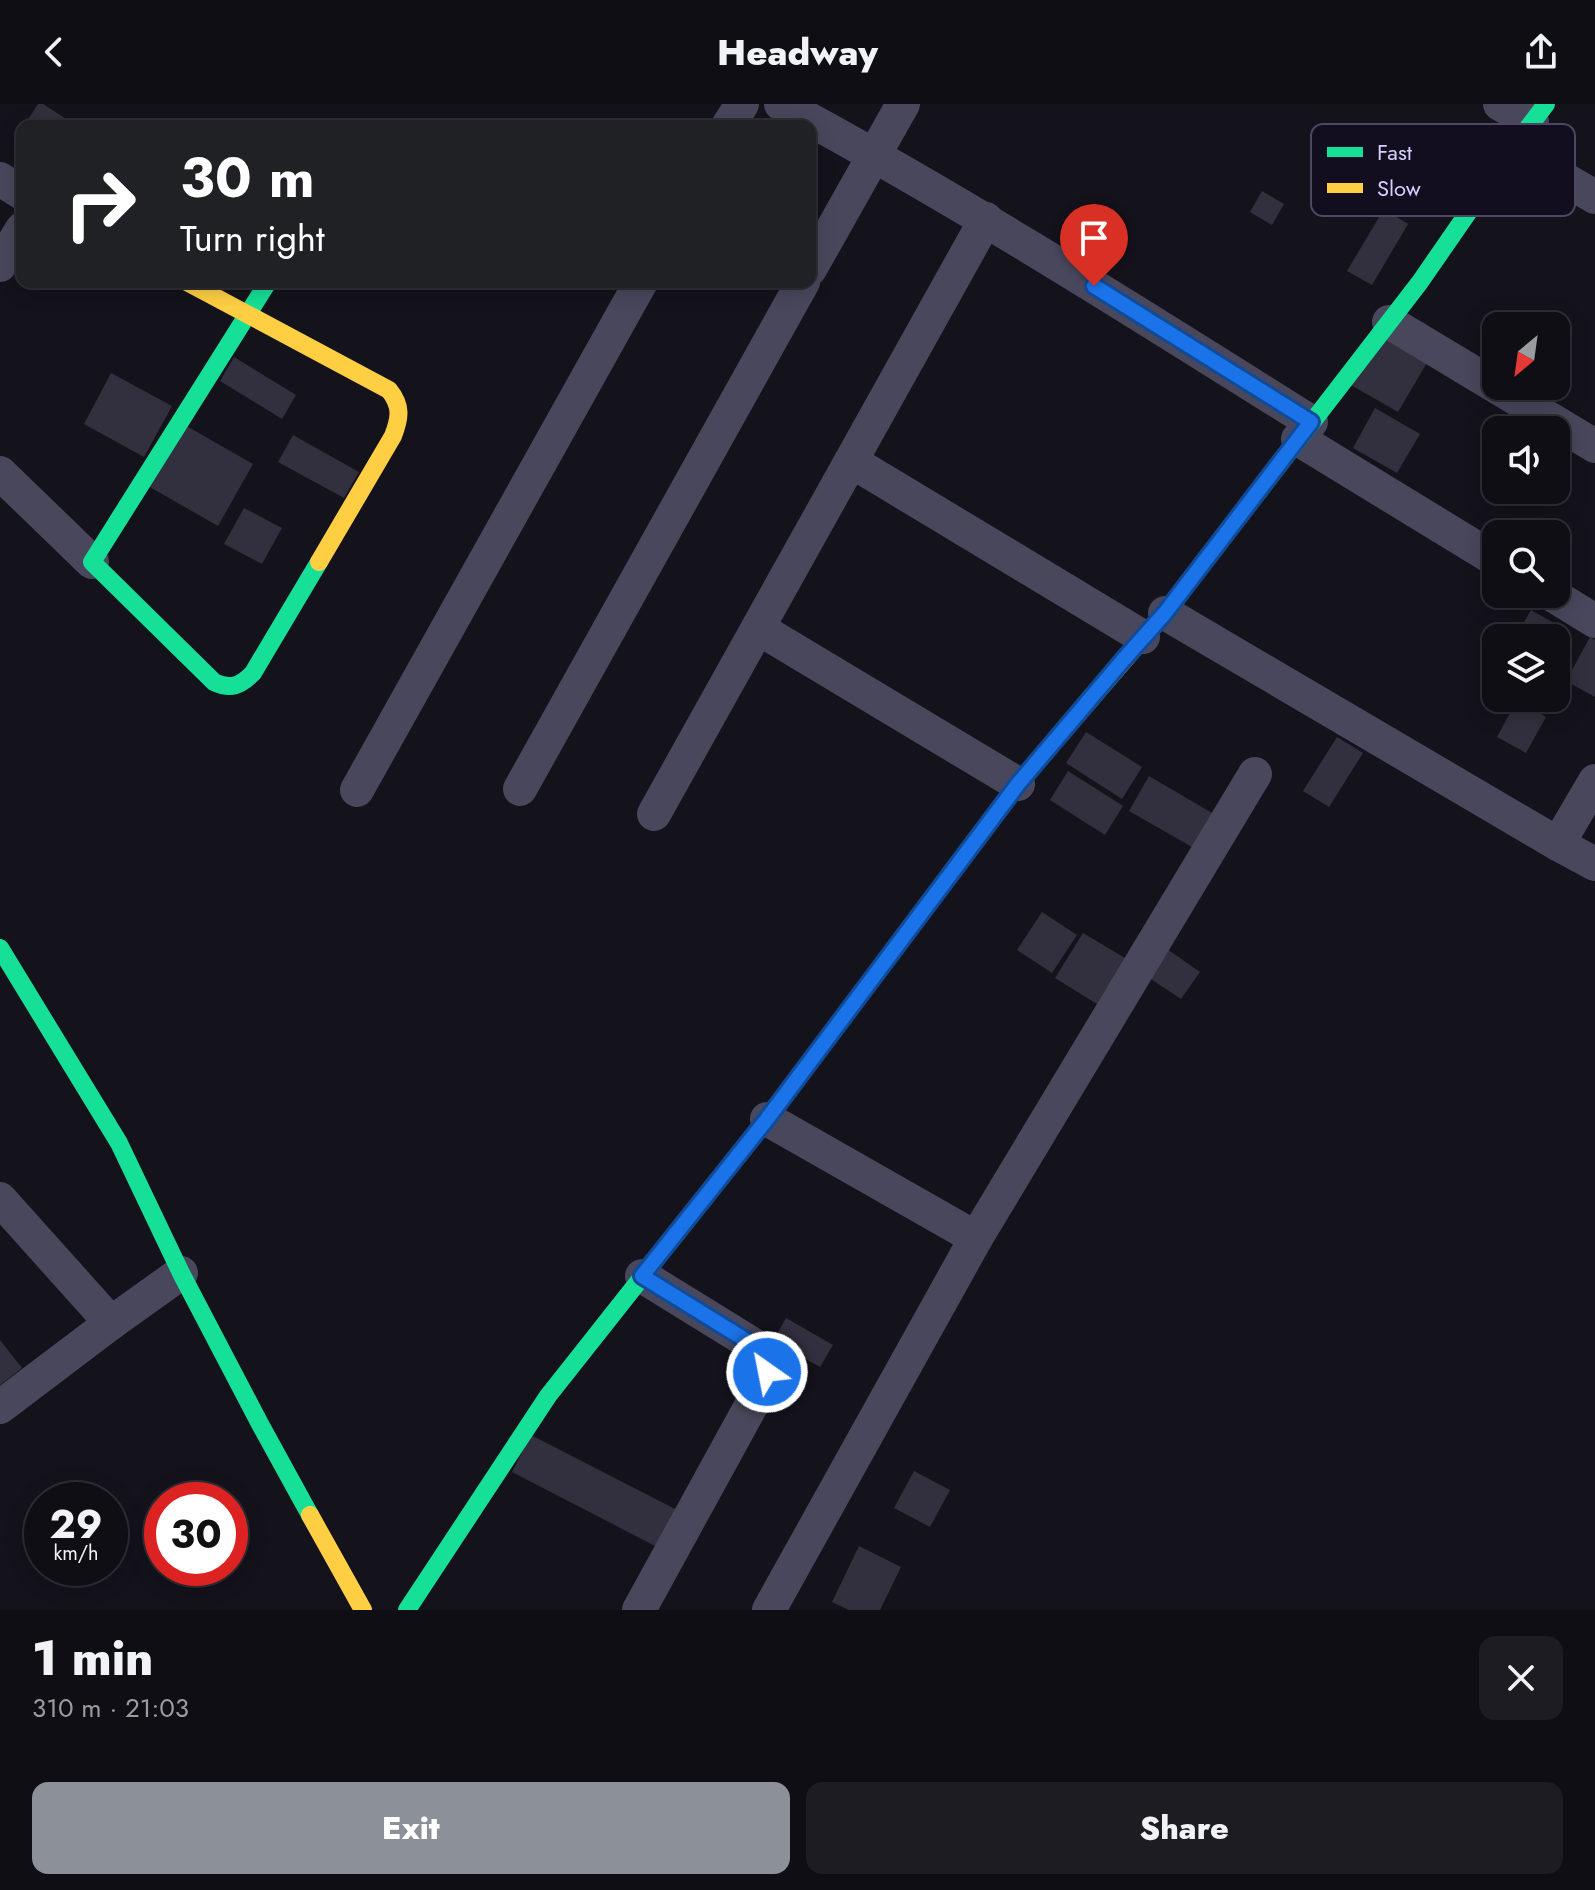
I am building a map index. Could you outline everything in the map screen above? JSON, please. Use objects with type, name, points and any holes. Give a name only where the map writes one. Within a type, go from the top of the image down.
[{"type":"street","points":[[781,104],[811,120]]},
{"type":"street","points":[[816,258],[903,104]]},
{"type":"street","points":[[1500,104],[1529,124]]},
{"type":"street","points":[[816,123],[986,219],[1482,550]]},
{"type":"street","points":[[1575,175],[1595,197]]},
{"type":"street","points":[[407,1610],[548,1396],[767,1119],[1018,784],[1154,625],[1420,282],[1466,216]]},
{"type":"street","points":[[654,814],[986,219]]},
{"type":"street","points":[[0,265],[16,239]]},
{"type":"street","points":[[0,473],[214,682],[227,688],[243,683],[253,673],[374,469],[396,428],[399,410],[396,398],[389,390],[198,288]]},
{"type":"street","points":[[92,562],[264,288]]},
{"type":"street","points":[[357,790],[638,288]]},
{"type":"street","points":[[520,789],[800,288]]},
{"type":"street","points":[[1389,322],[1595,446]]},
{"type":"street","points":[[851,461],[1595,864]]},
{"type":"street","points":[[1570,606],[1595,621]]},
{"type":"street","points":[[758,628],[1018,784]]},
{"type":"street","points":[[769,1610],[976,1238],[1255,774]]},
{"type":"street","points":[[1558,844],[1595,781]]},
{"type":"street","points":[[0,948],[119,1143],[181,1273],[363,1610]]},
{"type":"street","points":[[767,1119],[976,1238]]},
{"type":"street","points":[[0,1199],[111,1323]]},
{"type":"street","points":[[0,1407],[181,1273]]},
{"type":"street","points":[[639,1610],[763,1384],[768,1362],[752,1344],[642,1276]]},
{"type":"building","points":[[38,104],[43,104],[68,120],[28,120]]},
{"type":"building","points":[[1262,191],[1284,204],[1272,225],[1250,212]]},
{"type":"building","points":[[1380,216],[1395,216],[1408,224],[1372,285],[1347,271]]},
{"type":"building","points":[[1382,334],[1428,361],[1398,412],[1351,385]]},
{"type":"building","points":[[234,357],[296,395],[282,419],[220,381]]},
{"type":"building","points":[[111,373],[172,406],[144,457],[84,424]]},
{"type":"building","points":[[1375,408],[1420,434],[1397,473],[1353,448]]},
{"type":"building","points":[[183,424],[253,464],[218,526],[148,486]]},
{"type":"building","points":[[293,435],[359,472],[344,498],[278,462]]},
{"type":"building","points":[[244,508],[282,528],[262,564],[224,544]]},
{"type":"building","points":[[1531,610],[1556,624],[1523,624]]},
{"type":"building","points":[[1590,637],[1595,640],[1595,697],[1570,683],[1570,674]]},
{"type":"building","points":[[1511,712],[1537,712],[1546,717],[1526,753],[1497,737]]},
{"type":"building","points":[[1086,732],[1142,767],[1122,799],[1066,763]]},
{"type":"building","points":[[1337,737],[1363,753],[1329,807],[1303,791]]},
{"type":"building","points":[[1068,771],[1123,806],[1105,835],[1050,800]]},
{"type":"building","points":[[1149,776],[1212,813],[1192,847],[1129,811]]},
{"type":"building","points":[[1042,912],[1077,935],[1052,973],[1017,950]]},
{"type":"building","points":[[1083,933],[1125,958],[1097,1004],[1055,978]]},
{"type":"building","points":[[1167,949],[1200,972],[1181,999],[1148,977]]},
{"type":"building","points":[[786,1318],[833,1345],[820,1367],[773,1341]]},
{"type":"building","points":[[0,1340],[22,1368],[0,1385]]},
{"type":"building","points":[[531,1435],[679,1511],[659,1548],[512,1472]]},
{"type":"building","points":[[914,1471],[950,1490],[930,1527],[894,1508]]},
{"type":"building","points":[[859,1546],[901,1567],[880,1610],[849,1610],[832,1602]]},
{"type":"traffic: fast","points":[[1531,124],[1546,104]]},
{"type":"traffic: fast","points":[[1249,504],[1420,282],[1466,216]]},
{"type":"traffic: fast","points":[[264,288],[92,562],[214,682],[230,686],[239,684],[253,673],[319,562]]},
{"type":"traffic: fast","points":[[407,1610],[548,1396],[767,1119],[984,829]]},
{"type":"traffic: fast","points":[[0,948],[119,1143],[181,1273],[310,1515]]},
{"type":"traffic: slow","points":[[198,288],[389,390],[396,401],[398,418],[393,436],[319,562]]},
{"type":"traffic: slow","points":[[984,829],[1018,784],[1165,613],[1249,504]]},
{"type":"traffic: slow","points":[[310,1515],[363,1610]]},
{"type":"route","points":[[767,1372],[768,1362],[752,1344],[642,1276],[767,1119],[1018,784],[1165,613],[1311,422],[1094,286]]}]
